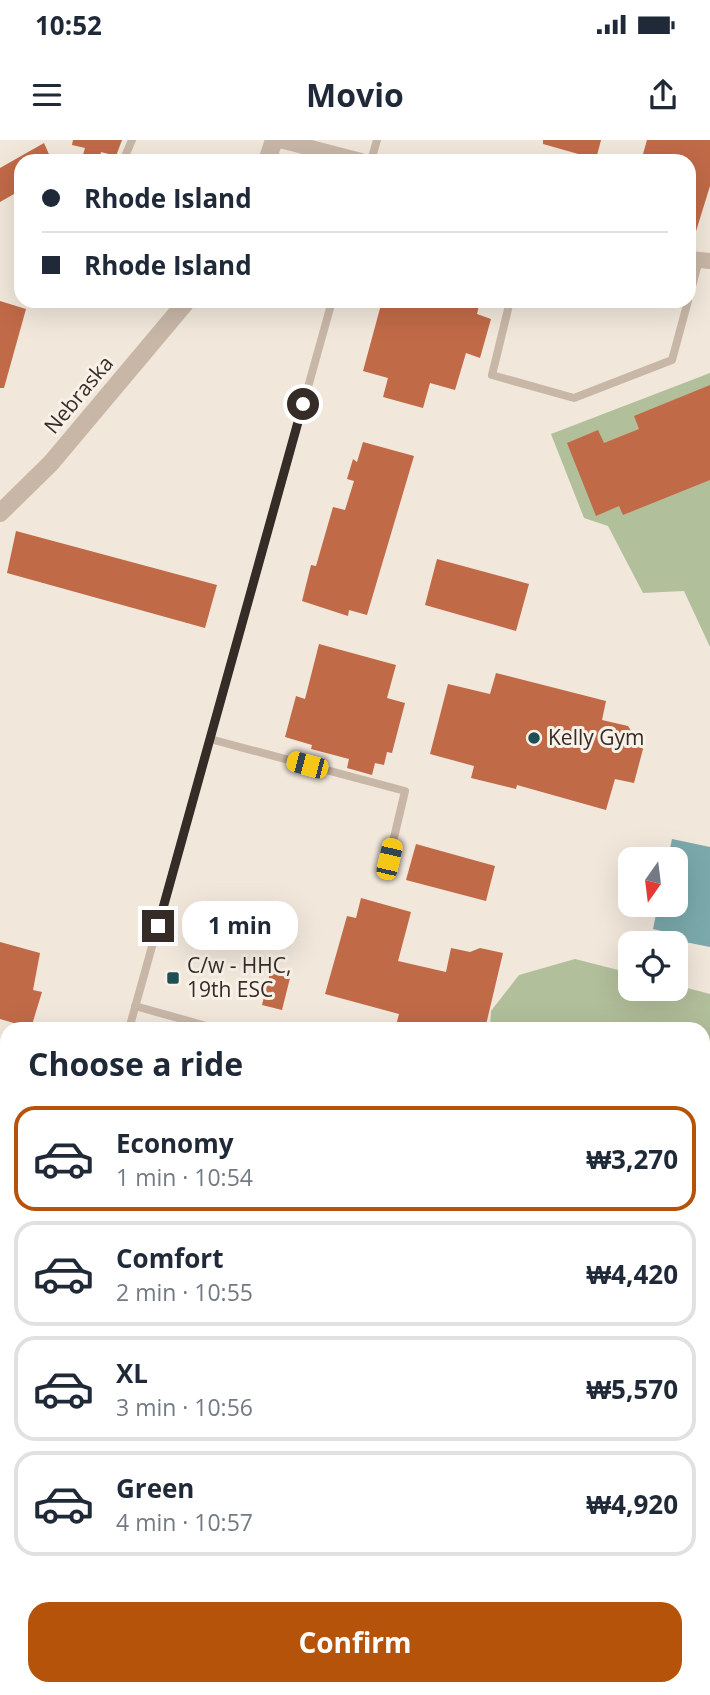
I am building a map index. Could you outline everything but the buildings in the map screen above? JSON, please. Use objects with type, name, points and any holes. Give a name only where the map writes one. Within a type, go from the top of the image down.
[{"type":"street","points":[[280,140],[334,154]]},
{"type":"street","name":"Nebraska","points":[[0,513],[51,463],[181,308]]},
{"type":"lane","points":[[131,1022],[330,308]]},
{"type":"lane","points":[[508,308],[492,375],[573,398],[672,360],[686,308]]},
{"type":"lane","points":[[210,739],[405,792],[389,859]]},
{"type":"lane","points":[[135,1006],[193,1022]]},
{"type":"green space","points":[[710,373],[710,647],[684,591],[643,593],[608,526],[584,518],[551,434]]},
{"type":"green space","points":[[575,959],[618,970],[618,1001],[688,1001],[688,988],[710,994],[710,1022],[490,1022],[491,1011],[519,975]]},
{"type":"water","points":[[672,839],[710,847],[710,947],[688,943],[688,931],[653,929],[656,917],[688,917],[688,847],[670,847]]},
{"type":"place","name":"Kelly Gym","points":[[534,738]]},
{"type":"place","name":"C/w - HHC, 19th ESC","points":[[173,978]]},
{"type":"route","points":[[158,926],[303,404]]}]
